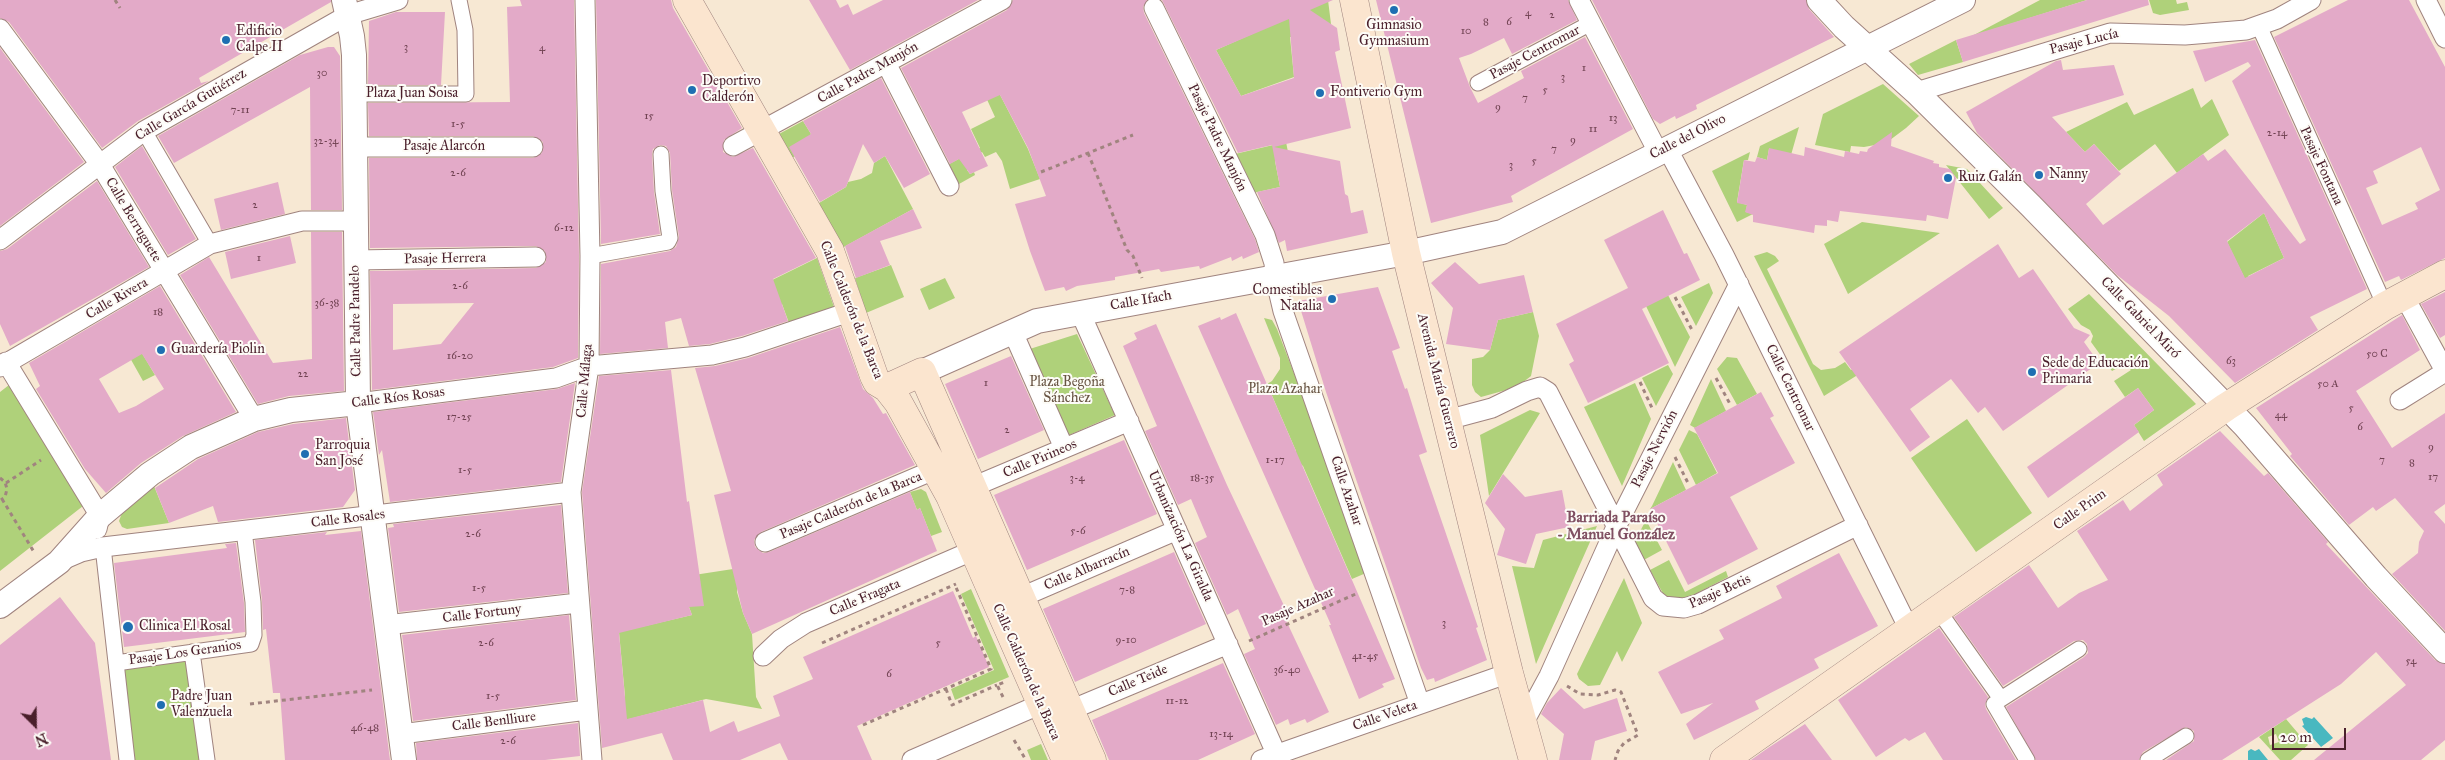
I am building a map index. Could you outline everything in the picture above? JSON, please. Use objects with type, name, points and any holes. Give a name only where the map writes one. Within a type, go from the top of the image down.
[{"type":"main road","name":"Calle Calderón de la Barca","points":[[687,0],[830,251],[874,376],[898,402],[936,469],[961,492],[1053,711],[1066,760]]},
{"type":"main road","name":"Avenida María Guerrero","points":[[1354,0],[1406,253],[1509,673],[1533,760]]},
{"type":"main road","name":"Calle Prim","points":[[1724,760],[2226,407],[2394,301],[2445,274]]},
{"type":"main road","name":"Calle Calderón de la Barca","points":[[922,372],[961,492],[974,550],[1009,603]]},
{"type":"main road","name":"Calle Ifach","points":[[887,388],[922,372]]},
{"type":"main road","name":"Calle Calderón de la Barca","points":[[1053,711],[1092,760]]},
{"type":"street","name":"Calle García Gutiérrez","points":[[0,240],[99,163],[144,131],[346,7],[398,0]]},
{"type":"street","name":"Plaza Juan Soisa","points":[[354,94],[466,94],[465,30],[459,0]]},
{"type":"street","name":"Calle Málaga","points":[[584,0],[590,256],[589,366],[571,492],[591,760]]},
{"type":"street","name":"Calle Padre Manjón","points":[[733,146],[762,132],[1002,0]]},
{"type":"street","name":"Calle Centromar","points":[[1579,0],[1739,284],[1910,629]]},
{"type":"street","name":"Calle Gabriel Miró","points":[[1819,0],[1867,48],[1916,92],[2226,407],[2376,577],[2445,651]]},
{"type":"street","name":"Calle del Olivo","points":[[1406,253],[1502,232],[1963,0]]},
{"type":"street","name":"Pasaje Lucía","points":[[1916,92],[2110,33],[2185,34],[2246,30],[2259,26],[2311,0]]},
{"type":"street","points":[[2426,0],[2445,38]]},
{"type":"street","name":"Pasaje Padre Manjón","points":[[1154,4],[1265,235],[1274,263],[1275,277]]},
{"type":"street","name":"Calle Padre Pandelo","points":[[346,7],[354,55],[354,221],[358,404],[404,760]]},
{"type":"street","name":"Pasaje Centromar","points":[[1478,83],[1591,23]]},
{"type":"street","name":"Pasaje Fontana","points":[[2259,26],[2394,301]]},
{"type":"street","name":"Calle Berruguete","points":[[0,29],[99,163],[254,419]]},
{"type":"street","points":[[886,63],[949,186]]},
{"type":"street","points":[[144,131],[210,244]]},
{"type":"street","name":"Pasaje Alarcón","points":[[354,147],[533,147]]},
{"type":"street","points":[[590,256],[668,242],[670,238],[663,191],[661,154]]},
{"type":"street","name":"Calle Rivera","points":[[3,365],[210,244],[302,222],[354,221]]},
{"type":"street","name":"Calle Ifach","points":[[922,372],[1012,330],[1037,321],[1406,253]]},
{"type":"street","name":"Pasaje Herrera","points":[[355,260],[536,257]]},
{"type":"street","name":"Calle Azahar","points":[[1275,277],[1283,311],[1420,704]]},
{"type":"street","name":"Pasaje Nervión","points":[[1523,724],[1549,676],[1616,527],[1739,284]]},
{"type":"street","points":[[2394,301],[2445,371],[2400,400]]},
{"type":"street","name":"Calle Ríos Rosas","points":[[0,606],[53,566],[100,516],[150,474],[191,447],[254,419],[291,410],[358,404],[556,378],[589,366],[712,355],[745,347],[852,311]]},
{"type":"street","name":"Urbanización La Giralda","points":[[1080,312],[1228,644],[1272,758]]},
{"type":"street","points":[[1012,330],[1064,448]]},
{"type":"street","points":[[3,365],[59,448],[100,516]]},
{"type":"street","name":"Pasaje Betis","points":[[1447,420],[1492,408],[1527,391],[1540,387],[1548,392],[1653,598],[1663,606],[1673,609],[1698,604],[1858,526]]},
{"type":"street","name":"Calle Pirineos","points":[[961,492],[1129,421]]},
{"type":"street","name":"Pasaje Calderón de la Barca","points":[[765,542],[936,469]]},
{"type":"street","name":"Calle Rosales","points":[[53,566],[81,552],[103,548],[571,492]]},
{"type":"street","name":"Calle Rosales","points":[[100,516],[96,524],[100,535],[107,541],[125,545]]},
{"type":"street","name":"Calle Albarracín","points":[[1009,603],[1178,530]]},
{"type":"street","name":"Pasaje Los Geranios","points":[[116,663],[247,645],[253,641],[253,602],[244,531]]},
{"type":"street","points":[[103,548],[127,760]]},
{"type":"street","name":"Calle Fragata","points":[[763,656],[781,639],[806,623],[974,550]]},
{"type":"street","name":"Calle Fortuny","points":[[386,626],[578,603]]},
{"type":"street","points":[[1938,610],[2001,700]]},
{"type":"street","name":"Calle Teide","points":[[912,760],[1053,711],[1228,644]]},
{"type":"street","points":[[2027,760],[1994,704],[2079,649]]},
{"type":"street","points":[[192,652],[207,760]]},
{"type":"street","name":"Calle Veleta","points":[[1272,758],[1509,673]]},
{"type":"street","name":"Calle Benlliure","points":[[400,734],[587,710]]},
{"type":"street","points":[[2148,760],[2186,736]]},
{"type":"path","points":[[115,0],[120,8]]},
{"type":"path","points":[[1041,172],[1133,134]]},
{"type":"path","points":[[1088,152],[1150,300]]},
{"type":"path","points":[[6,483],[59,448]]},
{"type":"path","points":[[0,478],[6,483],[7,493],[1,500],[53,566]]},
{"type":"path","points":[[822,643],[962,582]]},
{"type":"path","points":[[862,725],[992,669],[955,585]]},
{"type":"path","name":"Pasaje Azahar","points":[[1253,640],[1353,596]]},
{"type":"path","points":[[1549,676],[1580,694],[1598,695],[1615,690],[1621,692],[1638,735],[1624,743],[1618,751],[1615,760]]},
{"type":"path","points":[[946,689],[952,705],[997,685]]},
{"type":"path","points":[[250,704],[395,688]]},
{"type":"green space","points":[[1328,0],[1331,24],[1307,27],[1296,37],[1290,37],[1294,77],[1241,96],[1216,50]]},
{"type":"green space","points":[[2040,0],[2087,0],[1972,36]]},
{"type":"green space","points":[[2149,0],[2176,0],[2177,4],[2187,2],[2189,10],[2160,15],[2153,13]]},
{"type":"green space","points":[[1956,40],[1963,62],[1918,75],[1909,64]]},
{"type":"green space","points":[[1883,84],[1919,116],[1886,143],[1864,147],[1851,146],[1850,152],[1815,145],[1823,114]]},
{"type":"green space","points":[[996,87],[1028,149],[1040,179],[1010,189],[1002,161],[996,152],[985,157],[982,152],[970,159],[967,170],[970,174],[974,172],[975,175],[959,184],[949,164],[980,148],[971,129],[995,117],[984,93]]},
{"type":"green space","points":[[2193,88],[2201,108],[2212,99],[2229,135],[2177,173],[2155,144],[2119,171],[2094,144],[2085,152],[2066,132],[2127,102],[2134,115]]},
{"type":"green space","points":[[803,121],[811,134],[804,151],[792,158],[779,134]]},
{"type":"green space","points":[[1799,127],[1789,162],[1769,149],[1767,160],[1757,157],[1760,146]]},
{"type":"green space","points":[[1286,142],[1289,157],[1275,161],[1280,187],[1253,193],[1235,154]]},
{"type":"green space","points":[[1750,152],[1748,160],[1744,160],[1737,202],[1747,205],[1746,212],[1753,214],[1737,222],[1712,171]]},
{"type":"green space","points":[[885,156],[913,209],[842,248],[819,203],[846,187],[848,182],[861,179],[872,173],[874,163]]},
{"type":"green space","points":[[1946,165],[1967,169],[2003,208],[1989,219]]},
{"type":"green space","points":[[2264,213],[2284,258],[2248,276],[2263,307],[2252,317],[2243,275],[2227,242]]},
{"type":"green space","points":[[1862,222],[1940,233],[1848,294],[1824,244]]},
{"type":"green space","points":[[1767,252],[1775,256],[1779,261],[1767,269],[1813,364],[1821,370],[1835,368],[1845,362],[1851,370],[2008,261],[1856,376],[1824,396],[1754,256]]},
{"type":"green space","points":[[817,258],[834,307],[789,323],[782,304],[768,309],[760,286]]},
{"type":"green space","points":[[891,265],[904,297],[866,313],[855,278]]},
{"type":"green space","points":[[945,278],[955,298],[929,310],[920,289]]},
{"type":"green space","points":[[1709,283],[1713,293],[1696,326],[1681,297]]},
{"type":"green space","points":[[2089,294],[2196,404],[2144,441],[2134,425],[2154,410],[2138,388],[2125,397],[2114,381],[2131,370],[2125,364],[2112,371],[2091,342],[2093,336],[2090,330],[2081,325],[2068,309]]},
{"type":"green space","points":[[1668,295],[1690,337],[1675,367],[1646,306]]},
{"type":"green space","points":[[1533,312],[1539,336],[1531,376],[1517,387],[1481,397],[1475,392],[1472,385],[1472,359],[1483,357],[1490,350],[1498,320]]},
{"type":"green space","name":"Plaza Azahar","points":[[1264,318],[1272,320],[1277,329],[1320,441],[1366,573],[1352,579],[1303,466],[1289,454],[1296,451],[1267,384],[1272,381],[1280,369],[1280,358]]},
{"type":"green space","name":"Plaza Begoña Sánchez","points":[[1077,334],[1115,415],[1060,439],[1014,354]]},
{"type":"green space","points":[[136,343],[155,375],[143,381],[125,349]]},
{"type":"green space","points":[[1727,357],[1737,358],[1757,394],[1737,405],[1717,369]]},
{"type":"green space","points":[[1668,365],[1673,374],[1656,406],[1642,378]]},
{"type":"green space","points":[[1711,379],[1726,411],[1695,428],[1690,425]]},
{"type":"green space","points":[[1635,383],[1651,419],[1622,486],[1584,407]]},
{"type":"green space","points":[[9,385],[83,506],[0,571],[0,392]]},
{"type":"green space","points":[[1530,410],[1540,413],[1489,496],[1480,435]]},
{"type":"green space","points":[[1967,419],[2032,513],[1976,552],[1911,458]]},
{"type":"green space","points":[[1689,430],[1697,434],[1717,473],[1696,485],[1679,450]]},
{"type":"green space","points":[[1673,462],[1686,490],[1650,509],[1652,506]]},
{"type":"green space","points":[[154,486],[169,523],[127,529],[122,527],[119,521],[122,513]]},
{"type":"green space","points":[[921,489],[926,492],[942,532],[931,536],[920,508],[917,510],[910,492]]},
{"type":"green space","points":[[1646,520],[1662,550],[1642,561],[1635,541]]},
{"type":"green space","points":[[1597,526],[1536,664],[1512,566],[1534,568],[1543,540]]},
{"type":"green space","points":[[1669,560],[1685,592],[1726,571],[1728,577],[1684,600],[1665,597],[1650,570]]},
{"type":"green space","points":[[733,569],[738,581],[737,592],[743,613],[752,634],[756,697],[762,709],[706,699],[610,724],[625,696],[619,632],[692,615],[689,607],[694,575]]},
{"type":"green space","points":[[1624,578],[1642,623],[1622,662],[1617,651],[1600,685],[1588,686],[1579,679],[1577,674]]},
{"type":"green space","points":[[971,589],[1009,677],[955,700],[951,689],[994,670],[961,594]]},
{"type":"green space","points":[[192,652],[207,760],[127,760],[116,663]]},
{"type":"green space","points":[[2286,719],[2308,745],[2291,760],[2280,760],[2259,737]],"holes":[[[2276,734],[2279,742],[2270,745],[2268,737]]]},
{"type":"green space","points":[[1041,744],[1048,760],[1031,760],[1027,750]]},
{"type":"water","points":[[2306,717],[2312,719],[2314,717],[2333,738],[2321,747],[2302,726],[2304,725],[2302,719]]},
{"type":"water","points":[[2251,749],[2255,751],[2259,749],[2268,760],[2248,760],[2248,751]]},
{"type":"building","points":[[0,0],[331,0],[331,2],[199,78],[201,83],[209,81],[138,121],[102,148],[9,22],[0,18]]},
{"type":"building","points":[[520,0],[574,0],[579,256],[578,358],[553,367],[372,390],[370,271],[536,268],[546,262],[545,251],[536,246],[370,248],[369,158],[533,158],[542,153],[543,142],[533,136],[369,136],[368,103],[510,102],[507,7],[522,6]],"holes":[[[474,303],[441,344],[393,350],[393,304]]]},
{"type":"building","points":[[596,0],[671,0],[673,8],[742,128],[724,140],[723,152],[733,157],[753,148],[816,258],[773,279],[788,321],[742,336],[710,344],[689,346],[681,318],[665,322],[668,348],[600,354],[601,264],[670,251],[676,247],[679,237],[672,190],[670,153],[666,146],[660,145],[653,149],[652,154],[654,192],[660,234],[601,244]]},
{"type":"building","points":[[809,0],[836,0],[840,8],[848,4],[853,15],[883,0],[978,0],[850,70]]},
{"type":"building","points":[[1013,0],[1147,0],[1143,7],[1144,13],[1255,239],[1259,252],[1243,259],[1242,256],[1232,261],[1231,257],[1200,269],[1199,266],[1161,272],[1159,269],[1115,277],[1115,280],[1077,286],[1066,291],[1064,287],[1045,291],[1015,204],[1046,196],[1028,148],[1000,95],[962,112],[988,166],[970,174],[959,159],[950,164],[901,68],[1007,10]]},
{"type":"building","points":[[1162,0],[1333,0],[1310,10],[1337,28],[1340,50],[1335,52],[1351,128],[1274,147],[1340,161],[1345,194],[1348,196],[1351,213],[1363,210],[1368,233],[1287,251],[1285,240],[1279,243],[1257,192],[1280,187],[1272,145],[1238,153]],"holes":[[[1289,19],[1294,78],[1241,96],[1216,50]]]},
{"type":"building","points":[[1376,0],[1568,0],[1577,20],[1512,54],[1504,38],[1459,58],[1478,103],[1524,78],[1521,71],[1585,37],[1633,129],[1511,196],[1513,202],[1431,223]]},
{"type":"building","points":[[1592,0],[1806,0],[1809,9],[1834,37],[1696,105],[1697,109],[1676,119],[1675,116],[1660,124],[1653,119]]},
{"type":"building","points":[[2087,0],[2148,0],[2149,5],[1963,62],[1956,40]]},
{"type":"building","points":[[2348,0],[2409,0],[2445,67],[2445,258],[2401,280],[2399,276],[2385,282],[2274,37]],"holes":[[[2421,147],[2440,190],[2415,203],[2418,209],[2382,225],[2366,188],[2378,183],[2373,171]]]},
{"type":"building","points":[[396,12],[445,12],[441,85],[368,85],[369,21]]},
{"type":"building","points":[[2255,40],[2367,289],[2310,317],[2318,330],[2235,383],[2169,316],[2117,275],[1977,133],[1966,112],[2056,61],[2061,60],[2063,70],[2114,65],[2124,95],[2052,117],[2085,152],[2094,144],[2121,174],[2086,204],[2103,225],[2203,154],[2208,161],[2225,149],[2300,244],[2306,240],[2232,81],[2251,66],[2248,62],[2205,82],[2193,51]],"holes":[[[2264,213],[2284,258],[2245,278],[2227,241]]]},
{"type":"building","points":[[334,47],[340,56],[342,210],[311,210],[310,87],[174,163],[158,136],[300,55]]},
{"type":"building","points":[[0,48],[84,162],[0,226]]},
{"type":"building","points":[[881,78],[930,174],[904,188],[885,156],[874,163],[863,144],[846,187],[820,202],[789,147],[811,134],[803,121]]},
{"type":"building","points":[[1892,132],[1891,146],[1934,161],[1933,163],[1939,164],[1939,167],[1950,169],[1956,178],[1948,219],[1927,215],[1926,221],[1840,211],[1838,222],[1827,220],[1827,226],[1815,225],[1814,233],[1753,222],[1753,215],[1745,212],[1747,205],[1737,203],[1744,160],[1755,162],[1757,157],[1767,160],[1769,148],[1804,156],[1805,147],[1844,157],[1845,151],[1859,154],[1860,151],[1867,152],[1868,149]]},
{"type":"building","points":[[142,146],[196,239],[168,255],[115,167]]},
{"type":"building","points":[[97,181],[149,267],[10,346],[0,324],[0,251],[7,249]]},
{"type":"building","points":[[278,182],[285,214],[221,230],[214,199]]},
{"type":"building","points":[[913,209],[922,228],[880,241],[890,265],[856,278],[845,246]]},
{"type":"building","points":[[1663,210],[1684,254],[1687,253],[1700,280],[1642,309],[1669,363],[1588,403],[1569,364],[1574,361],[1556,324],[1628,288],[1604,240]]},
{"type":"building","points":[[311,232],[342,232],[344,391],[289,396],[258,404],[180,275],[209,257],[273,363],[312,359]]},
{"type":"building","points":[[290,236],[296,263],[231,279],[225,252]]},
{"type":"building","points":[[1998,244],[2019,278],[2033,269],[2074,328],[2090,335],[2084,342],[2099,363],[2003,431],[1985,407],[1978,413],[1951,379],[1910,409],[1930,437],[1910,452],[1839,352]]},
{"type":"building","points":[[1455,262],[1479,284],[1524,275],[1533,312],[1498,320],[1490,350],[1446,344],[1453,308],[1431,283]]},
{"type":"building","points":[[160,286],[236,412],[183,436],[141,463],[106,493],[85,469],[36,389],[40,386],[29,363]],"holes":[[[142,354],[164,389],[136,406],[119,413],[99,379]]]},
{"type":"building","points":[[1378,287],[1400,348],[1392,351],[1405,389],[1407,388],[1427,452],[1419,455],[1478,627],[1476,628],[1487,660],[1435,682],[1434,678],[1427,680],[1421,668],[1326,392],[1298,301]]},
{"type":"building","points":[[2445,292],[2445,335],[2440,338],[2421,304]]},
{"type":"building","points":[[1236,313],[1395,679],[1382,684],[1384,687],[1359,699],[1329,625],[1331,625],[1198,326],[1220,317],[1221,320]]},
{"type":"building","points":[[2402,315],[2420,350],[2356,391],[2392,448],[2445,413],[2445,504],[2434,512],[2445,524],[2445,631],[2392,574],[2418,553],[2419,542],[2424,531],[2395,498],[2376,511],[2373,507],[2349,525],[2290,456],[2292,454],[2256,408]]},
{"type":"building","points":[[1156,324],[1227,485],[1288,614],[1284,616],[1329,712],[1307,723],[1305,719],[1290,725],[1288,719],[1276,725],[1244,654],[1255,649],[1238,609],[1227,615],[1195,543],[1207,537],[1191,499],[1178,505],[1145,431],[1157,426],[1123,346],[1137,339],[1134,333]]},
{"type":"building","points":[[840,327],[863,389],[873,398],[883,414],[886,413],[915,465],[761,532],[754,540],[755,547],[763,553],[769,552],[910,492],[917,510],[920,508],[937,551],[752,634],[743,613],[714,495],[731,491],[695,368],[715,366],[748,358]]},
{"type":"building","points":[[1011,356],[1044,430],[978,459],[945,384]]},
{"type":"building","points":[[671,370],[687,502],[689,501],[704,606],[689,607],[692,615],[619,633],[627,719],[703,700],[710,732],[734,721],[738,732],[780,716],[773,696],[813,679],[803,657],[953,591],[973,638],[976,636],[989,667],[857,726],[872,760],[788,760],[780,743],[740,760],[673,760],[662,733],[602,748],[582,492],[599,376]]},
{"type":"building","points":[[575,383],[561,482],[390,502],[382,450],[379,455],[373,412],[557,389]]},
{"type":"building","points":[[2138,388],[2154,410],[2134,425],[2139,432],[2048,498],[2027,467]]},
{"type":"building","points":[[1761,392],[1774,416],[1770,418],[1795,463],[1730,497],[1758,549],[1688,585],[1650,509],[1718,473],[1694,428]]},
{"type":"building","points":[[346,418],[355,490],[343,507],[218,522],[213,506],[169,523],[155,488],[198,459],[258,432],[293,424]]},
{"type":"building","points":[[2220,431],[2264,476],[2268,473],[2328,542],[2326,544],[2435,660],[2445,664],[2445,740],[2421,760],[2314,760],[2406,685],[2376,652],[2341,684],[2222,760],[2166,760],[2194,741],[2194,731],[2186,727],[2143,752],[2139,760],[2036,760],[2006,707],[2084,657],[2088,653],[2087,644],[2083,640],[2074,641],[2003,686],[1954,617],[2029,565],[2058,608],[2079,593],[2108,580],[2077,531],[2123,500],[2130,511],[2163,485],[2157,475]]},
{"type":"building","points":[[1124,440],[1157,514],[1027,570],[994,495]]},
{"type":"building","points":[[1503,474],[1525,497],[1562,490],[1569,527],[1536,534],[1526,564],[1497,555],[1505,529],[1485,503]]},
{"type":"building","points":[[561,505],[568,593],[399,612],[388,528],[394,527],[393,524]]},
{"type":"building","points":[[361,531],[390,760],[285,760],[280,693],[273,693],[266,629],[263,630],[262,601],[255,540],[327,532],[325,535]]},
{"type":"building","points":[[236,543],[244,603],[245,632],[124,647],[114,563],[227,548],[225,544]]},
{"type":"building","points":[[1174,552],[1206,624],[1075,682],[1043,609]]},
{"type":"building","points":[[1839,553],[1878,626],[1814,659],[1819,668],[1755,701],[1759,709],[1694,740],[1686,724],[1713,703],[1681,714],[1658,672],[1724,639],[1719,630],[1782,598],[1776,586]]},
{"type":"building","points":[[60,597],[95,643],[111,760],[0,760],[0,645]]},
{"type":"building","points":[[569,615],[576,700],[413,721],[402,635]]},
{"type":"building","points":[[1939,628],[1988,697],[1985,704],[1986,709],[2016,760],[1943,760],[1925,732],[1909,741],[1905,738],[1876,757],[1838,700]]},
{"type":"building","points":[[1223,663],[1255,734],[1198,760],[1109,760],[1092,720]]},
{"type":"building","points":[[1561,688],[1584,709],[1617,698],[1627,731],[1595,741],[1591,760],[1559,760],[1564,734],[1541,714],[1547,703]]},
{"type":"building","points":[[578,723],[580,756],[545,760],[417,760],[416,743]]},
{"type":"building","points":[[1805,724],[1832,760],[1751,760],[1768,748]]},
{"type":"place","name":"Gimnasio Gymnasium","points":[[1394,10]]},
{"type":"place","name":"Edificio Calpe II","points":[[226,40]]},
{"type":"place","name":"Deportivo Calderón","points":[[692,90]]},
{"type":"place","name":"Fontiverio Gym","points":[[1320,93]]},
{"type":"place","name":"Nanny","points":[[2039,175]]},
{"type":"place","name":"Ruiz Galán","points":[[1948,178]]},
{"type":"place","name":"Comestibles Natalia","points":[[1332,299]]},
{"type":"place","name":"Guardería Piolin","points":[[161,350]]},
{"type":"place","name":"Sede de Educación Primaria","points":[[2032,372]]},
{"type":"place","name":"Parroquia San José","points":[[305,454]]},
{"type":"place","name":"Clinica El Rosal","points":[[128,627]]},
{"type":"place","name":"Padre Juan Valenzuela","points":[[161,705]]},
{"type":"district","name":"Barriada Paraíso - Manuel González","points":[[1616,526]]}]
